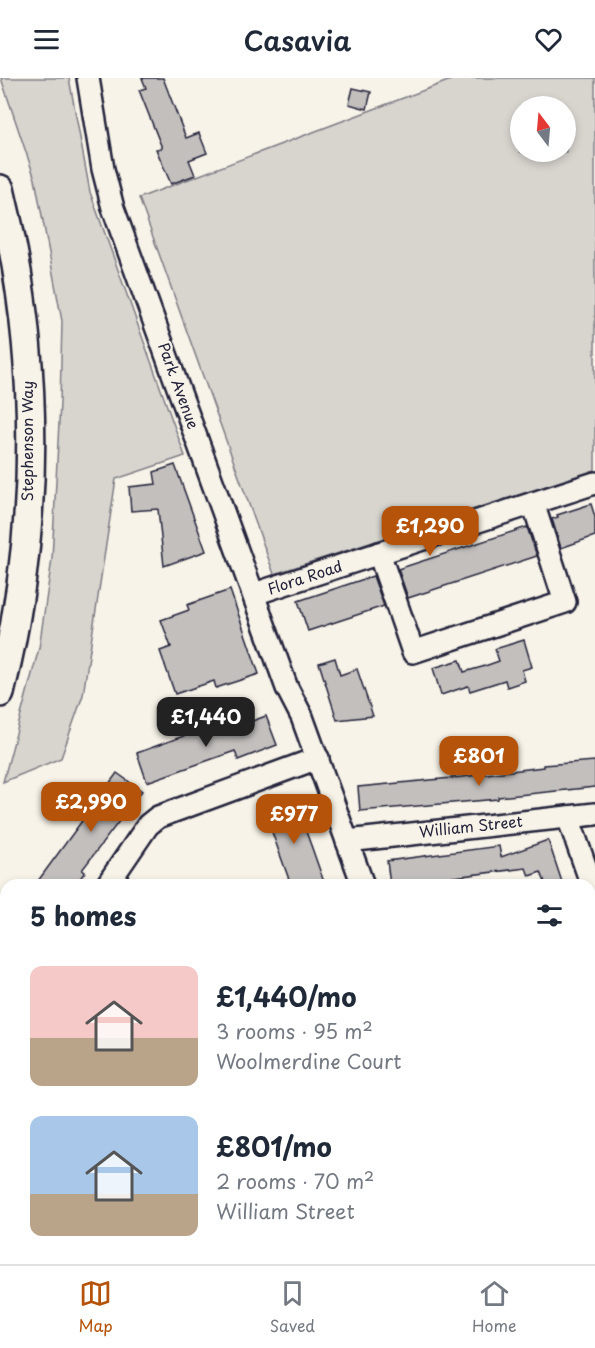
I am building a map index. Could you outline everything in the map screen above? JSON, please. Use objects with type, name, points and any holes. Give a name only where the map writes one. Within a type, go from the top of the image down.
[{"type":"main road","name":"Stephenson Way","points":[[0,189],[18,278],[28,358],[30,474],[26,545],[20,595],[0,693]]},
{"type":"street","name":"Park Avenue","points":[[88,78],[103,169],[113,208],[287,688],[302,717],[361,879]]},
{"type":"street","name":"Flora Road","points":[[254,594],[595,483]]},
{"type":"street","points":[[379,553],[413,652],[565,602],[533,503]]},
{"type":"street","points":[[111,879],[148,825],[158,817],[318,759]]},
{"type":"street","name":"William Street","points":[[347,841],[595,814]]},
{"type":"street","points":[[568,817],[590,879]]},
{"type":"shaded area","points":[[1,78],[69,78],[90,192],[185,456],[116,479],[83,695],[61,758],[3,782],[39,648],[52,559],[62,321],[35,179]]},
{"type":"shaded area","points":[[456,78],[595,78],[595,470],[274,574],[139,198]]},
{"type":"building","points":[[142,78],[163,78],[186,138],[199,133],[207,153],[189,160],[195,175],[171,184],[156,149],[162,148],[139,90],[146,88]]},
{"type":"building","points":[[353,88],[371,92],[367,109],[349,104]]},
{"type":"building","points":[[175,465],[206,551],[164,566],[158,509],[131,511],[129,487],[156,484],[154,472]]},
{"type":"building","points":[[591,504],[595,517],[595,536],[561,548],[552,519],[558,517],[557,515]]},
{"type":"building","points":[[527,527],[537,556],[408,598],[398,569]]},
{"type":"building","points":[[373,576],[384,606],[308,631],[298,601]]},
{"type":"building","points":[[230,590],[259,674],[216,688],[214,681],[175,694],[160,651],[171,647],[161,620],[189,610],[187,605]]},
{"type":"building","points":[[524,640],[532,667],[522,670],[525,681],[507,687],[505,680],[470,691],[468,686],[441,695],[433,668],[460,660],[464,672],[482,667],[499,661],[495,649]]},
{"type":"building","points":[[335,658],[340,675],[357,669],[373,716],[337,720],[319,663]]},
{"type":"building","points":[[266,716],[277,745],[238,760],[235,751],[147,782],[137,753],[219,723],[222,732]]},
{"type":"building","points":[[595,761],[595,787],[498,797],[498,799],[360,811],[358,787]]},
{"type":"building","points":[[117,773],[142,791],[82,870],[85,872],[80,879],[39,879]]},
{"type":"building","points":[[294,799],[323,879],[289,879],[264,810]]},
{"type":"building","points":[[548,840],[561,879],[544,879],[541,872],[529,876],[526,868],[438,879],[389,879],[387,861],[499,846],[501,857]]}]
